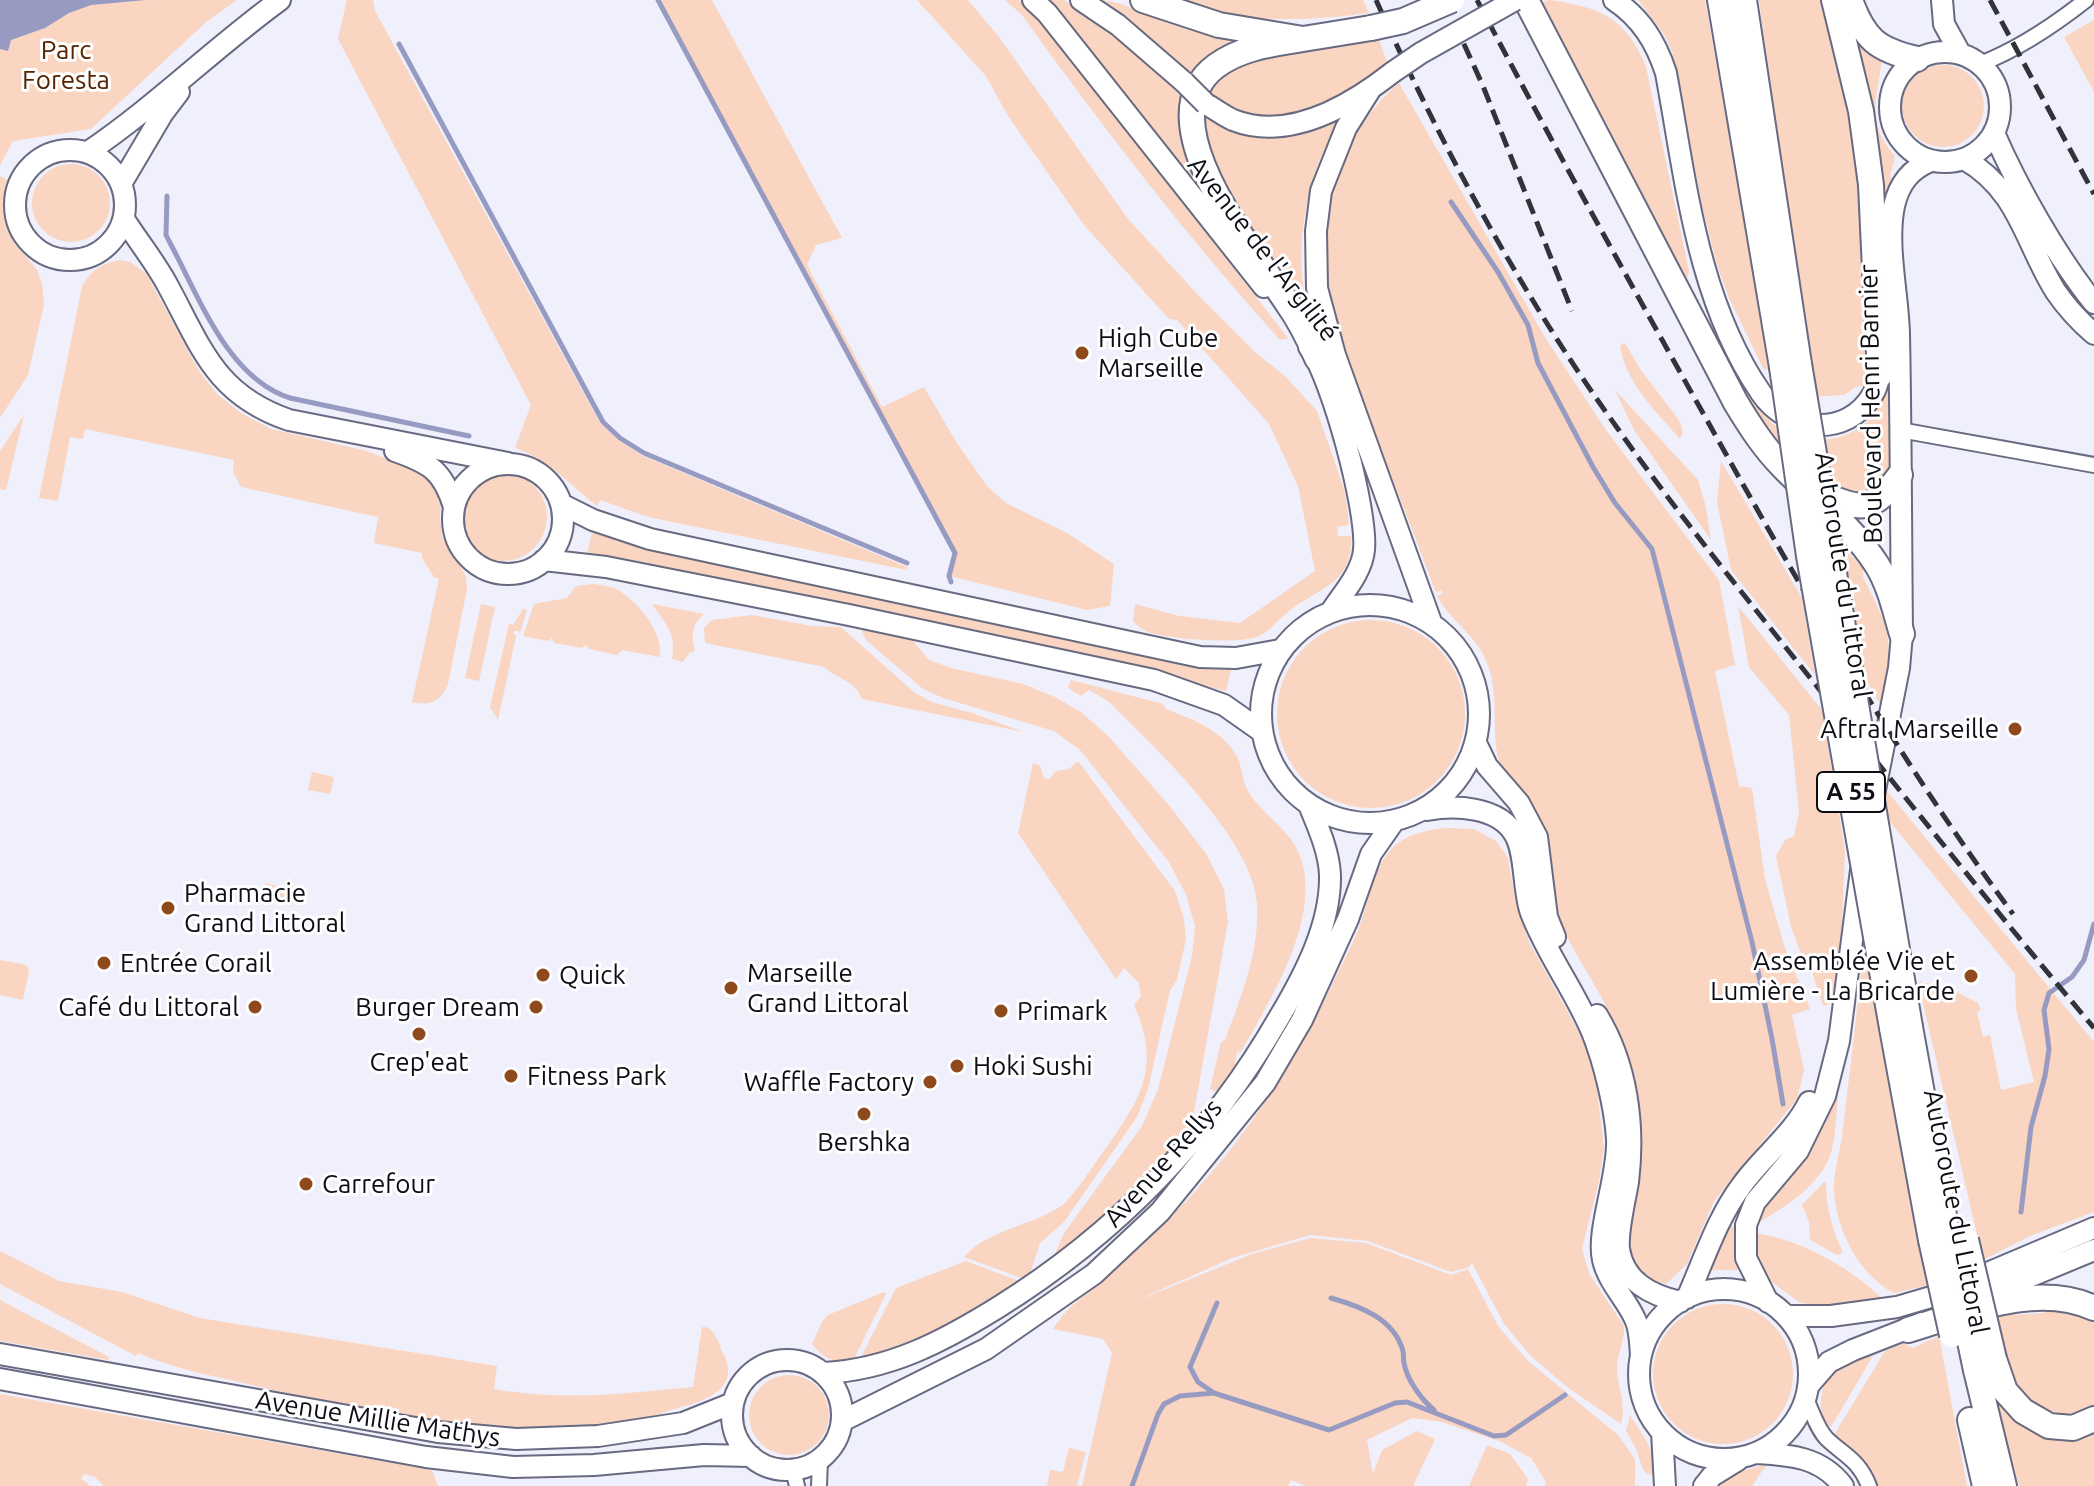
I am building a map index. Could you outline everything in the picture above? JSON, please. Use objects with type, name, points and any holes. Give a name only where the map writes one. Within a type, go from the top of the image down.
[{"type":"highway","points":[[1143,0],[1219,25],[1303,39]]},
{"type":"highway","points":[[1317,358],[1304,329],[1234,224],[1203,166],[1193,136],[1190,113],[1198,89],[1213,68],[1261,45],[1403,21],[1452,0]]},
{"type":"highway","points":[[1526,0],[1736,403],[1755,435],[1865,549],[1878,567],[1902,634]]},
{"type":"highway","name":"Autoroute du Littoral","points":[[1720,0],[1791,365]]},
{"type":"highway","name":"Autoroute du Littoral","points":[[1744,0],[1791,365],[1809,556],[1947,1232],[2004,1486]]},
{"type":"highway","points":[[1834,0],[1861,111],[1871,185],[1880,375]]},
{"type":"highway","points":[[1850,0],[1856,18],[1873,43],[1890,53],[1922,56]]},
{"type":"highway","points":[[1806,489],[1846,504],[1867,505],[1886,494],[1900,475]]},
{"type":"highway","points":[[1905,1031],[1928,1060],[1947,1232],[1977,1368],[2023,1411],[2049,1426],[2073,1428],[2094,1419]]},
{"type":"highway","points":[[1908,1330],[2005,1301],[2047,1298],[2084,1303],[2094,1308]]},
{"type":"highway","name":"Autoroute du Littoral","points":[[1977,1368],[1985,1486]]},
{"type":"street","points":[[88,152],[114,135],[233,35],[280,0]]},
{"type":"street","name":"Avenue de l'Argilité","points":[[1033,0],[1047,13],[1317,358],[1353,475],[1364,551],[1355,576],[1332,610]]},
{"type":"street","points":[[1081,0],[1118,25],[1206,104],[1235,120],[1267,126],[1302,123],[1370,90],[1421,53],[1515,0]]},
{"type":"street","points":[[1614,0],[1635,17],[1659,50],[1666,73],[1695,235],[1718,309],[1763,397],[1776,410],[1799,423],[1827,425],[1840,422],[1864,407],[1874,393],[1880,375],[1893,244]]},
{"type":"street","points":[[1942,0],[1944,24],[1960,53]]},
{"type":"street","points":[[1980,64],[2008,53],[2061,20],[2086,0]]},
{"type":"street","points":[[1922,56],[1949,51],[1960,53],[1980,64],[1998,88],[2000,118],[1994,133],[1987,144],[1964,159],[1948,163],[1931,161],[1907,146],[1900,140],[1892,123],[1889,105],[1893,86],[1903,70],[1922,56],[1944,24]]},
{"type":"street","points":[[121,184],[163,113],[199,65]]},
{"type":"street","name":"Avenue de l'Argilité","points":[[1370,90],[1346,128],[1321,191],[1316,231],[1317,288],[1335,355],[1431,622]]},
{"type":"street","points":[[1994,133],[2038,216],[2077,282],[2094,303]]},
{"type":"street","points":[[58,151],[88,152],[102,159],[121,184],[125,195],[124,219],[119,230],[92,255],[71,260],[48,255],[35,247],[18,222],[15,207],[17,192],[29,167],[58,151]]},
{"type":"street","points":[[1964,159],[2004,191],[2055,290],[2072,314],[2094,334]]},
{"type":"street","name":"Boulevard Henri Barnier","points":[[1768,1302],[1746,1258],[1746,1225],[1755,1202],[1798,1151],[1825,1096],[1839,1041],[1855,904],[1899,668],[1902,634],[1899,331],[1893,244],[1894,206],[1904,180],[1917,166],[1931,161]]},
{"type":"street","points":[[124,219],[158,268],[220,378],[256,407],[281,417],[347,432],[525,466],[541,475],[553,488],[561,504],[563,524],[557,544],[544,560],[521,572],[494,572],[467,556],[457,542],[453,524],[454,507],[461,489],[473,475],[489,466],[508,463]]},
{"type":"street","points":[[102,249],[147,254]]},
{"type":"street","points":[[1900,430],[2094,465]]},
{"type":"street","points":[[347,432],[425,462],[438,471],[454,507]]},
{"type":"street","points":[[561,504],[612,527],[663,542],[1200,657],[1236,658],[1280,650]]},
{"type":"street","points":[[544,560],[606,567],[1154,680],[1224,705],[1261,731]]},
{"type":"street","points":[[1423,810],[1456,782],[1465,770],[1476,743],[1480,716],[1477,689],[1468,663],[1452,640],[1431,622],[1400,608],[1366,604],[1332,610],[1312,620],[1280,650],[1267,675],[1260,702],[1261,731],[1270,760],[1287,785],[1309,805],[1336,818],[1364,823],[1394,821],[1423,810],[1451,806],[1470,808],[1499,819],[1515,835],[1530,909],[1546,948],[1592,1032],[1607,1084],[1617,1140],[1602,1258],[1608,1275],[1637,1322],[1641,1355],[1639,1376],[1642,1397],[1650,1416],[1662,1432],[1680,1447],[1699,1455],[1720,1459],[1749,1455],[1799,1456],[1834,1473],[1843,1486]]},
{"type":"street","points":[[1476,743],[1487,766],[1519,803],[1537,837],[1547,917],[1564,959],[1602,1023],[1622,1073],[1629,1111],[1630,1151],[1619,1249],[1623,1261],[1631,1279],[1644,1290],[1683,1300]]},
{"type":"street","name":"Avenue Rellys","points":[[823,1373],[857,1372],[907,1356],[968,1326],[1033,1286],[1107,1230],[1158,1181],[1214,1114],[1264,1045],[1298,984],[1322,929],[1330,873],[1324,841],[1309,805]]},
{"type":"street","name":"Avenue Rellys","points":[[842,1421],[986,1349],[1094,1274],[1160,1212],[1265,1083],[1302,1020],[1348,919],[1371,854],[1394,821]]},
{"type":"street","name":"Boulevard Henri Barnier","points":[[1683,1300],[1727,1208],[1742,1185],[1798,1121],[1839,1041]]},
{"type":"street","points":[[1786,1316],[1831,1316],[1908,1304],[2094,1228]]},
{"type":"street","points":[[1704,1486],[1712,1476],[1773,1444],[1787,1431],[1798,1416],[1807,1392],[1829,1362],[2094,1250]]},
{"type":"street","points":[[1641,1355],[1656,1325],[1683,1300],[1709,1291],[1730,1289],[1750,1293],[1768,1302],[1786,1316],[1800,1337],[1808,1361],[1807,1392],[1825,1437],[1863,1470],[1869,1486]]},
{"type":"street","name":"Avenue Millie Mathys","points":[[0,1354],[438,1432],[516,1439],[598,1436],[683,1423],[733,1403]]},
{"type":"street","points":[[797,1361],[823,1373],[838,1395],[842,1421],[835,1442],[820,1460],[795,1478],[751,1456],[735,1432],[733,1403],[749,1374],[769,1363],[797,1361]]},
{"type":"street","name":"Avenue Millie Mathys","points":[[0,1379],[426,1457],[513,1467],[594,1465],[704,1455],[751,1456]]},
{"type":"street","points":[[1662,1432],[1665,1486]]},
{"type":"street","points":[[819,1486],[820,1460]]},
{"type":"green space","name":"Parc Foresta","points":[[0,0],[237,0],[205,23],[91,129],[13,141],[0,165]]},
{"type":"green space","points":[[347,0],[373,0],[375,11],[600,423],[643,456],[907,567],[907,570],[648,517],[600,500],[597,506],[548,465],[515,448],[531,405],[338,39]]},
{"type":"green space","points":[[658,0],[712,0],[842,238],[816,245],[807,265],[882,407],[924,387],[987,486],[1006,503],[1067,533],[1114,564],[1110,606],[1087,610],[949,576],[955,553]]},
{"type":"green space","points":[[917,0],[968,0],[999,37],[1128,219],[1200,297],[1255,352],[1286,377],[1317,411],[1345,492],[1349,525],[1337,527],[1338,536],[1351,536],[1350,552],[1346,565],[1332,583],[1288,612],[1263,634],[1237,640],[1187,639],[1148,632],[1133,621],[1135,604],[1179,616],[1240,623],[1315,571],[1298,486],[1269,424],[1177,320],[1169,319],[1084,225],[1008,116],[986,76]]},
{"type":"green space","points":[[1005,0],[1019,0],[1039,19],[1288,338],[1280,340],[1212,262],[1115,140],[1022,15]]},
{"type":"green space","points":[[1042,0],[1064,0],[1070,4],[1149,64],[1187,102],[1224,221]]},
{"type":"green space","points":[[1091,0],[1122,4],[1182,28],[1235,40],[1235,44],[1191,79]]},
{"type":"green space","points":[[1179,0],[1363,0],[1369,13],[1273,19],[1225,14]]},
{"type":"green space","points":[[1549,0],[1583,6],[1609,17],[1630,36],[1638,50],[1646,67],[1689,271],[1686,285],[1738,380],[1763,414],[1779,429],[1782,447],[1760,426],[1537,4]]},
{"type":"green space","points":[[1638,0],[1705,0],[1771,369],[1764,370],[1729,298],[1717,265],[1672,51],[1664,34]]},
{"type":"green space","points":[[1759,0],[1826,0],[1845,61],[1868,209],[1867,372],[1863,386],[1844,395],[1812,397]]},
{"type":"green space","points":[[1844,7],[1863,44],[1882,59],[1876,121],[1895,156],[1890,177],[1894,180],[1885,219]]},
{"type":"green space","points":[[2094,20],[2094,92],[2064,37]]},
{"type":"green space","points":[[1379,40],[1388,64],[1352,91],[1292,119],[1240,115],[1209,99],[1209,83],[1233,63],[1287,51]]},
{"type":"green space","points":[[1943,65],[1959,68],[1972,77],[1981,90],[1984,106],[1981,122],[1972,135],[1959,144],[1943,147],[1927,144],[1914,135],[1905,122],[1902,106],[1905,90],[1914,77],[1927,68]]},
{"type":"green space","points":[[1399,83],[1546,339],[1606,430],[1719,580],[1735,665],[1715,671],[1739,786],[1752,788],[1765,879],[1784,945],[1810,1009],[1792,1015],[1804,1070],[1797,1099],[1714,1201],[1687,1264],[1666,1284],[1647,1277],[1635,1266],[1629,1252],[1630,1220],[1642,1149],[1632,1090],[1617,1035],[1605,1004],[1556,913],[1552,863],[1544,830],[1500,763],[1493,686],[1487,663],[1477,644],[1437,596],[1443,593],[1441,590],[1436,593],[1361,398],[1328,295],[1324,244],[1332,192],[1340,167],[1364,121]]},
{"type":"green space","points":[[1199,114],[1235,129],[1268,135],[1301,132],[1337,117],[1341,119],[1318,166],[1304,216],[1302,268],[1310,320],[1219,185]]},
{"type":"green space","points":[[71,164],[86,167],[98,176],[107,188],[110,203],[107,218],[98,230],[86,239],[71,242],[56,239],[44,230],[35,218],[32,203],[35,188],[44,176],[56,167]]},
{"type":"green space","points":[[0,176],[8,180],[3,209],[7,227],[15,244],[37,270],[44,305],[28,375],[0,418]]},
{"type":"green space","points":[[119,260],[130,262],[146,273],[199,371],[217,394],[241,413],[271,429],[367,451],[432,478],[441,500],[442,537],[466,576],[467,589],[448,684],[438,699],[429,703],[412,702],[439,579],[434,577],[422,553],[374,543],[378,517],[241,487],[233,472],[234,460],[85,429],[83,439],[70,437],[58,501],[39,498],[82,287],[97,269]]},
{"type":"green space","points":[[1625,343],[1640,369],[1679,420],[1683,432],[1680,439],[1635,385],[1620,346]]},
{"type":"green space","points":[[1892,371],[1890,468],[1880,489],[1856,498],[1826,485],[1818,440],[1847,434],[1868,420],[1883,399]]},
{"type":"green space","points":[[1615,390],[1698,480],[1711,540],[1634,430]]},
{"type":"green space","points":[[24,415],[6,490],[0,489],[0,451]]},
{"type":"green space","points":[[1721,461],[1802,598],[1815,675],[1731,570],[1717,502]]},
{"type":"green space","points":[[503,473],[520,476],[534,486],[544,500],[547,517],[544,534],[534,548],[520,558],[503,561],[486,558],[472,548],[462,534],[459,517],[462,500],[472,486],[486,476]]},
{"type":"green space","points":[[593,529],[673,554],[1194,665],[1231,670],[1226,691],[1113,664],[587,553]]},
{"type":"green space","points":[[1836,540],[1863,568],[1863,577],[1885,626],[1889,651],[1880,704],[1863,675]]},
{"type":"green space","points":[[593,584],[618,590],[634,602],[654,628],[660,657],[622,650],[617,655],[589,649],[586,645],[582,648],[554,643],[552,638],[548,641],[523,636],[534,604],[567,598],[576,586]]},
{"type":"green space","points":[[481,604],[495,607],[479,681],[465,678]]},
{"type":"green space","points":[[652,604],[704,614],[693,631],[695,651],[689,653],[683,662],[672,659],[672,636]]},
{"type":"green space","points":[[1738,606],[1822,710],[1845,851],[1842,924],[1832,1003],[1823,1006],[1811,969],[1803,959],[1791,927],[1776,856],[1785,840],[1794,836],[1799,811],[1789,715],[1749,667]]},
{"type":"green space","points":[[523,609],[527,610],[520,633],[517,630],[513,632],[516,636],[498,720],[490,707],[509,624],[513,625]]},
{"type":"green space","points":[[752,615],[812,626],[841,627],[915,693],[932,702],[1024,732],[862,699],[851,684],[824,667],[705,643],[704,628],[712,620]]},
{"type":"green space","points":[[1371,620],[1407,627],[1437,648],[1458,678],[1465,714],[1458,750],[1437,780],[1407,801],[1371,808],[1335,801],[1305,780],[1284,750],[1277,714],[1284,678],[1305,648],[1335,627]]},
{"type":"green space","points":[[861,629],[912,640],[929,660],[1023,684],[1081,712],[1109,737],[1168,804],[1207,855],[1224,889],[1228,922],[1191,1129],[1115,1207],[1051,1263],[1064,1233],[1142,1126],[1158,1089],[1192,956],[1195,926],[1186,895],[1169,862],[1080,750],[1054,731],[943,698],[923,689],[866,640]]},
{"type":"green space","points":[[1071,680],[1163,704],[1166,709],[1218,735],[1234,751],[1246,788],[1253,799],[1296,847],[1304,871],[1305,897],[1301,925],[1280,979],[1241,1052],[1237,1051],[1235,1065],[1216,1092],[1210,1089],[1221,1042],[1225,1040],[1243,991],[1256,939],[1257,904],[1251,878],[1220,823],[1174,768],[1108,701],[1089,690],[1081,696],[1068,688]]},
{"type":"green space","points":[[1078,761],[1175,891],[1184,919],[1186,939],[1177,980],[1170,990],[1148,1089],[1137,1117],[1064,1222],[1040,1243],[1030,1274],[1024,1279],[964,1257],[986,1240],[1064,1204],[1131,1109],[1139,1094],[1147,1062],[1142,1026],[1134,1005],[1141,996],[1139,983],[1124,968],[1116,979],[1018,833],[1033,763],[1040,766],[1044,778],[1049,779],[1056,771],[1069,769]]},
{"type":"green space","points":[[312,772],[334,777],[330,794],[308,790]]},
{"type":"green space","points":[[1882,785],[2094,1042],[2094,1212],[2030,1236],[1983,1260],[1918,982],[1943,985],[1978,1003],[1983,1037],[1990,1035],[2001,1090],[2034,1082],[2016,1009],[2015,974],[1886,817]]},
{"type":"green space","points":[[1446,828],[1474,829],[1496,841],[1508,858],[1515,899],[1529,942],[1581,1036],[1595,1071],[1604,1148],[1582,1249],[1590,1275],[1624,1326],[1617,1366],[1623,1410],[1621,1424],[1567,1387],[1531,1356],[1504,1324],[1472,1263],[1469,1267],[1451,1272],[1368,1241],[1310,1235],[1232,1258],[1131,1303],[1252,1254],[1310,1238],[1366,1243],[1451,1275],[1468,1269],[1498,1326],[1528,1361],[1618,1435],[1635,1459],[1635,1486],[1545,1486],[1546,1482],[1531,1458],[1499,1441],[1442,1422],[1412,1418],[1367,1440],[1373,1474],[1382,1450],[1417,1431],[1435,1439],[1413,1486],[1306,1486],[1291,1480],[1288,1486],[1082,1486],[1112,1353],[1103,1339],[1053,1329],[1071,1307],[1105,1279],[1193,1194],[1260,1109],[1317,1016],[1358,930],[1385,858],[1407,838]]},
{"type":"green space","points":[[266,883],[283,888],[294,900],[293,905],[262,899]]},
{"type":"green space","points":[[1864,946],[1929,1285],[1894,1293],[1870,1275],[1851,1249],[1839,1220],[1834,1190]]},
{"type":"green space","points":[[0,960],[27,965],[29,971],[23,1000],[0,995]]},
{"type":"green space","points":[[1835,1089],[1838,1097],[1835,1133],[1826,1165],[1811,1185],[1791,1201],[1760,1222],[1753,1221]]},
{"type":"green space","points":[[1824,1182],[1831,1219],[1843,1253],[1837,1255],[1810,1240],[1809,1222],[1802,1205]]},
{"type":"green space","points":[[1728,1225],[1738,1228],[1744,1270],[1711,1270]]},
{"type":"green space","points":[[1749,1232],[1786,1240],[1822,1256],[1855,1276],[1884,1300],[1823,1308],[1799,1302],[1765,1277],[1752,1255]]},
{"type":"green space","points":[[0,1251],[59,1281],[122,1292],[200,1318],[497,1366],[494,1389],[569,1395],[693,1387],[702,1327],[712,1330],[721,1346],[728,1377],[719,1390],[702,1400],[645,1418],[597,1426],[500,1428],[403,1417],[198,1373],[138,1353],[136,1356],[0,1284]]},
{"type":"green space","points":[[966,1261],[1019,1281],[930,1336],[860,1359],[896,1288]]},
{"type":"green space","points":[[884,1292],[886,1294],[854,1359],[830,1359],[812,1344],[828,1315]]},
{"type":"green space","points":[[0,1300],[109,1357],[108,1360],[0,1341]]},
{"type":"green space","points":[[1723,1304],[1750,1309],[1773,1324],[1788,1347],[1793,1374],[1788,1401],[1773,1424],[1750,1439],[1723,1444],[1696,1439],[1673,1424],[1658,1401],[1653,1374],[1658,1347],[1673,1324],[1696,1309]]},
{"type":"green space","points":[[2048,1306],[2094,1320],[2094,1406],[2082,1412],[2057,1414],[2035,1407],[2017,1389],[2011,1377],[1995,1316],[2044,1313]]},
{"type":"green space","points":[[1939,1336],[1967,1486],[1876,1486],[1860,1460],[1837,1440],[1835,1433],[1885,1351],[1904,1343],[1913,1348]]},
{"type":"green space","points":[[1872,1351],[1874,1354],[1831,1427],[1827,1427],[1821,1404],[1826,1380],[1840,1364]]},
{"type":"green space","points":[[789,1375],[804,1378],[817,1387],[826,1400],[829,1415],[826,1430],[817,1443],[804,1452],[789,1455],[774,1452],[761,1443],[752,1430],[749,1415],[752,1400],[761,1387],[774,1378]]},
{"type":"green space","points":[[1990,1378],[1998,1398],[2094,1429],[2094,1486],[2019,1486]]},
{"type":"green space","points":[[0,1394],[432,1470],[438,1486],[104,1486],[95,1477],[84,1474],[81,1478],[90,1486],[0,1486]]},
{"type":"green space","points":[[1630,1415],[1651,1451],[1657,1475],[1647,1474],[1643,1470],[1626,1431]]},
{"type":"green space","points":[[1487,1445],[1510,1454],[1528,1479],[1526,1486],[1469,1486]]},
{"type":"green space","points":[[1069,1448],[1086,1452],[1077,1486],[1047,1486],[1050,1470],[1063,1472]]},
{"type":"green space","points":[[1767,1464],[1752,1486],[1716,1486],[1732,1474]]},
{"type":"water","points":[[0,0],[146,0],[91,5],[69,13],[45,28],[11,40],[8,51],[0,49]]},
{"type":"waterway","points":[[658,0],[955,553],[949,576],[951,582]]},
{"type":"waterway","points":[[399,44],[603,422],[620,438],[644,453],[907,563]]},
{"type":"waterway","points":[[167,196],[166,235],[217,333],[249,373],[268,388],[290,398],[469,436]]},
{"type":"waterway","points":[[1451,202],[1498,272],[1528,325],[1538,363],[1593,467],[1615,503],[1652,549],[1752,942],[1783,1104]]},
{"type":"waterway","points":[[2021,1212],[2031,1127],[2049,1049],[2044,1010],[2049,993],[2072,977],[2084,960],[2094,924]]},
{"type":"waterway","points":[[1331,1298],[1374,1315],[1392,1330],[1403,1351],[1411,1382],[1434,1410]]},
{"type":"waterway","points":[[1214,1393],[1198,1382],[1190,1367],[1217,1303]]},
{"type":"waterway","points":[[1132,1486],[1158,1414],[1164,1404],[1180,1396],[1214,1393],[1329,1430],[1395,1403],[1407,1402],[1494,1436],[1506,1435],[1565,1395]]},
{"type":"railway","points":[[1376,0],[1486,220],[1549,327],[1618,429],[1740,590],[2094,1028]]},
{"type":"railway","points":[[1444,0],[1483,86],[1572,311]]},
{"type":"railway","points":[[1477,0],[1623,270],[1819,616],[1931,797],[2013,914]]},
{"type":"railway","points":[[1990,0],[2094,194]]},
{"type":"place","name":"High Cube Marseille","points":[[1082,353]]},
{"type":"place","name":"Aftral Marseille","points":[[2015,729]]},
{"type":"place","name":"Pharmacie Grand Littoral","points":[[168,908]]},
{"type":"place","name":"Entrée Corail","points":[[104,963]]},
{"type":"place","name":"Quick","points":[[543,975]]},
{"type":"place","name":"Assemblée Vie et Lumière - La Bricarde","points":[[1971,976]]},
{"type":"place","name":"Marseille Grand Littoral","points":[[731,988]]},
{"type":"place","name":"Café du Littoral","points":[[255,1007]]},
{"type":"place","name":"Burger Dream","points":[[536,1007]]},
{"type":"place","name":"Primark","points":[[1001,1011]]},
{"type":"place","name":"Crep'eat","points":[[419,1034]]},
{"type":"place","name":"Hoki Sushi","points":[[957,1066]]},
{"type":"place","name":"Fitness Park","points":[[511,1076]]},
{"type":"place","name":"Waffle Factory","points":[[930,1082]]},
{"type":"place","name":"Bershka","points":[[864,1114]]},
{"type":"place","name":"Carrefour","points":[[306,1184]]}]
